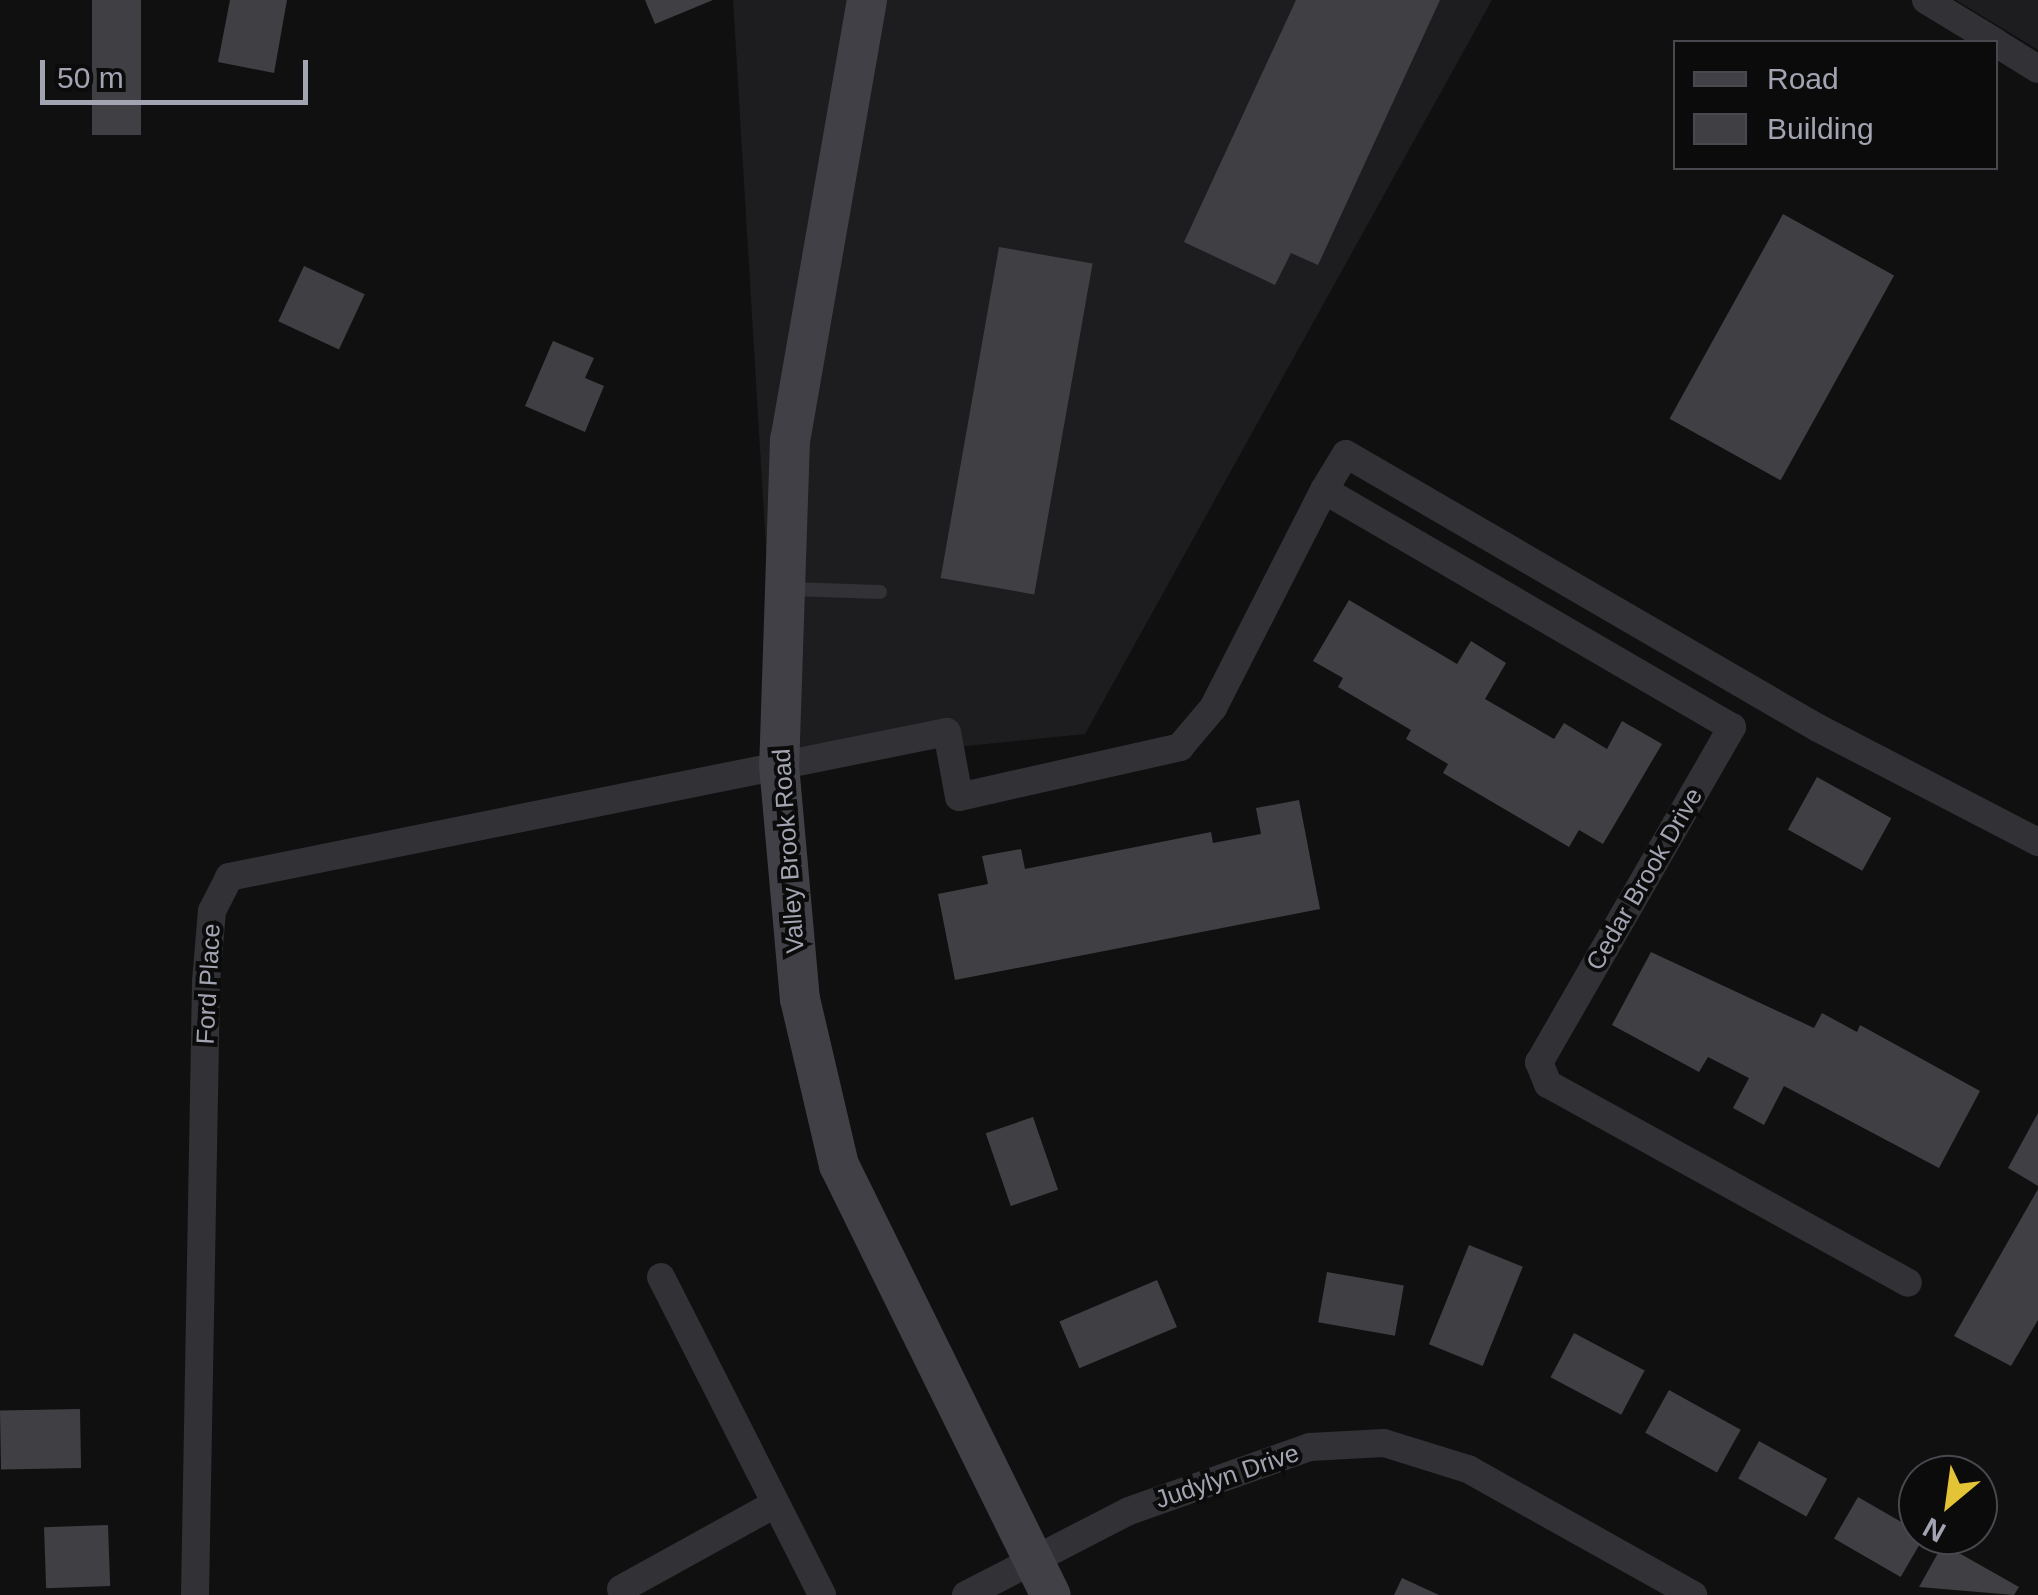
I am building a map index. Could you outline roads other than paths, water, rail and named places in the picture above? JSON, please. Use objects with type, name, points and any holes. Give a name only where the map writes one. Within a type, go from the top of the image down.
[{"type":"main road","name":"Valley Brook Road","points":[[868,0],[790,439],[778,765],[800,999],[839,1165],[1044,1578]]},
{"type":"street","points":[[1926,0],[1990,40]]},
{"type":"street","points":[[1998,45],[2038,69]]},
{"type":"street","points":[[778,765],[947,732],[959,797],[1180,746],[1213,708],[1346,454],[1755,692],[2038,842]]},
{"type":"street","points":[[1324,490],[1732,727],[1755,692]]},
{"type":"street","name":"Cedar Brook Drive","points":[[1732,727],[1539,1062],[1548,1084],[1908,1283]]},
{"type":"street","name":"Ford Place","points":[[195,1595],[206,982],[212,912],[229,877],[778,765]]},
{"type":"street","points":[[661,1278],[822,1595]]},
{"type":"street","name":"Judylyn Drive","points":[[966,1595],[1044,1578],[1130,1511],[1310,1447],[1384,1443],[1468,1469],[1692,1595]]},
{"type":"street","points":[[621,1589],[775,1504]]},
{"type":"lane","points":[[785,588],[880,592]]}]
